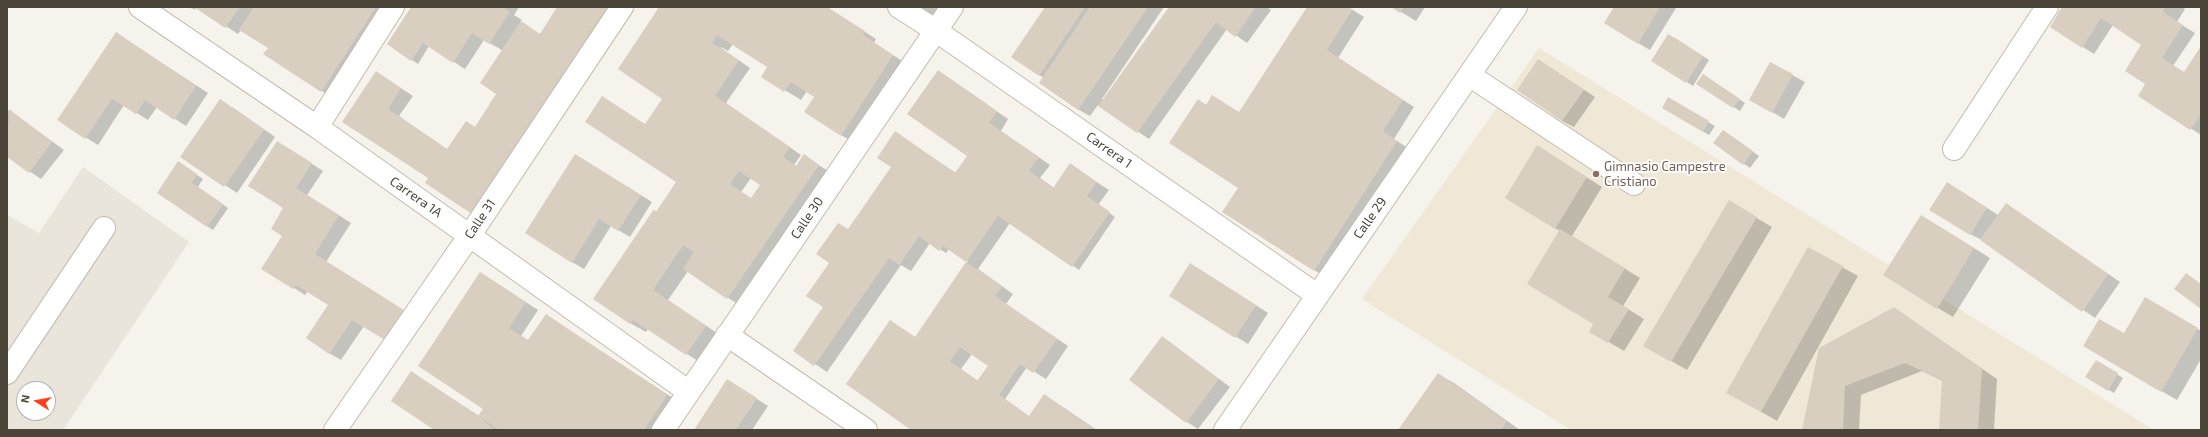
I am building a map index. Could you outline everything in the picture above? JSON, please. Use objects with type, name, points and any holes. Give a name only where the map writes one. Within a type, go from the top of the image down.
[{"type":"street","name":"Carrera 1A","points":[[140,7],[317,127],[689,392]]},
{"type":"street","points":[[317,127],[392,7]]},
{"type":"street","name":"Calle 31","points":[[335,430],[470,235],[622,7]]},
{"type":"street","name":"Carrera 1","points":[[899,7],[936,30],[1317,295]]},
{"type":"street","name":"Calle 30","points":[[663,430],[952,7]]},
{"type":"street","name":"Calle 29","points":[[1225,430],[1516,7]]},
{"type":"street","points":[[1954,149],[2047,7]]},
{"type":"street","points":[[1469,75],[1634,184]]},
{"type":"street","points":[[7,373],[104,228]]},
{"type":"street","points":[[727,335],[866,430]]},
{"type":"shaded area","name":"Gimnasio Campestre Cristiano","points":[[1539,48],[2154,430],[1571,430],[1362,299]]},
{"type":"shaded area","points":[[83,167],[189,242],[63,430],[7,430],[7,215],[39,233]]},
{"type":"building","points":[[194,7],[240,7],[225,28]]},
{"type":"building","points":[[254,7],[376,7],[321,92],[263,54],[268,48],[239,30]]},
{"type":"building","points":[[411,7],[503,7],[510,12],[489,44],[472,33],[453,63],[423,43],[411,61],[387,44]]},
{"type":"building","points":[[557,7],[613,7],[475,216],[425,183],[428,178],[342,122],[376,71],[401,88],[388,109],[447,149],[466,121],[475,127],[496,94],[480,83],[521,21],[540,34]]},
{"type":"building","points":[[659,7],[827,7],[865,31],[863,35],[893,55],[841,136],[804,112],[814,97],[791,82],[784,92],[761,77],[767,67],[717,35],[712,43],[739,60],[715,96],[790,147],[783,157],[796,166],[804,154],[819,165],[727,299],[683,269],[694,252],[683,245],[653,290],[706,326],[686,355],[633,320],[630,324],[593,299],[654,209],[656,212],[676,182],[585,122],[602,96],[645,124],[662,99],[618,69]],"holes":[[[739,171],[760,185],[751,198],[730,184]]]},
{"type":"building","points":[[1045,7],[1085,7],[1039,76],[1011,57]]},
{"type":"building","points":[[1090,7],[1148,7],[1078,110],[1039,83]]},
{"type":"building","points":[[1169,7],[1256,7],[1235,37],[1216,22],[1137,133],[1098,106]]},
{"type":"building","points":[[1307,7],[1348,7],[1352,10],[1327,50],[1403,100],[1383,131],[1397,141],[1314,271],[1222,212],[1238,188],[1169,143],[1198,99],[1206,105],[1212,95],[1239,112]]},
{"type":"building","points":[[1391,7],[1404,7],[1400,13]]},
{"type":"building","points":[[1614,7],[1660,7],[1638,44],[1604,23]]},
{"type":"building","points":[[2062,7],[2165,7],[2163,12],[2183,25],[2162,58],[2184,72],[2201,46],[2201,114],[2190,130],[2138,96],[2145,84],[2125,71],[2141,45],[2101,18],[2082,48],[2050,27]]},
{"type":"building","points":[[116,32],[196,86],[174,120],[145,100],[136,114],[112,99],[85,139],[57,120]]},
{"type":"building","points":[[1668,34],[1703,56],[1686,83],[1651,61]]},
{"type":"building","points":[[1538,59],[1584,90],[1562,121],[1517,90]]},
{"type":"building","points":[[1770,62],[1793,74],[1772,113],[1749,100]]},
{"type":"building","points":[[938,70],[997,111],[989,123],[1039,157],[1029,171],[1053,188],[1070,163],[1097,182],[1087,196],[1110,212],[1072,267],[998,216],[966,262],[943,246],[939,251],[919,236],[899,265],[889,258],[814,366],[793,351],[823,307],[806,296],[829,263],[816,254],[838,223],[848,229],[891,167],[877,158],[895,131],[955,173],[967,156],[907,114]]},
{"type":"building","points":[[1703,74],[1740,99],[1733,108],[1696,84]]},
{"type":"building","points":[[1668,97],[1709,121],[1703,132],[1662,108]]},
{"type":"building","points":[[220,99],[264,130],[224,187],[180,157]]},
{"type":"building","points":[[9,109],[52,142],[29,173],[7,157]]},
{"type":"building","points":[[1723,130],[1753,151],[1743,165],[1713,143]]},
{"type":"building","points":[[277,141],[312,163],[296,188],[339,215],[315,254],[404,310],[385,340],[352,320],[329,354],[306,338],[328,305],[296,285],[293,289],[261,269],[282,236],[271,229],[283,208],[248,186]]},
{"type":"building","points":[[1537,145],[1587,177],[1555,229],[1505,198]]},
{"type":"building","points":[[575,154],[641,195],[618,231],[599,219],[572,263],[525,233]]},
{"type":"building","points":[[178,161],[197,174],[192,183],[223,204],[207,227],[157,193]]},
{"type":"building","points":[[1947,182],[1987,208],[1970,235],[1929,210]]},
{"type":"building","points":[[1729,200],[1757,217],[1671,362],[1643,346]]},
{"type":"building","points":[[2006,203],[2108,274],[2082,312],[1980,240]]},
{"type":"building","points":[[1921,215],[1974,248],[1937,309],[1883,275]]},
{"type":"building","points":[[1560,229],[1625,268],[1608,297],[1629,309],[1608,343],[1589,332],[1593,324],[1527,284]]},
{"type":"building","points":[[1808,247],[1843,266],[1761,412],[1726,393]]},
{"type":"building","points":[[966,262],[1002,286],[995,296],[1057,339],[1033,373],[1020,364],[999,395],[1029,416],[1044,394],[1096,430],[911,430],[846,384],[890,320],[915,337]],"holes":[[[960,347],[988,366],[977,381],[950,361]]]},
{"type":"building","points":[[1190,263],[1256,305],[1235,338],[1169,296]]},
{"type":"building","points":[[480,272],[526,302],[509,328],[528,340],[546,314],[667,395],[644,430],[499,430],[478,416],[483,409],[418,366]]},
{"type":"building","points":[[2186,273],[2201,284],[2201,309],[2174,289]]},
{"type":"building","points":[[2145,297],[2198,328],[2161,392],[2083,346],[2099,319],[2124,333]]},
{"type":"building","points":[[1894,307],[1982,369],[1978,430],[1939,430],[1942,380],[1905,363],[1845,386],[1843,430],[1802,430],[1819,348]]},
{"type":"building","points":[[1162,336],[1219,379],[1186,423],[1129,380]]},
{"type":"building","points":[[2096,360],[2118,373],[2108,391],[2085,377]]},
{"type":"building","points":[[411,371],[478,416],[495,430],[434,430],[391,401]]},
{"type":"building","points":[[1438,373],[1507,421],[1501,430],[1398,430]]},
{"type":"building","points":[[727,379],[757,398],[736,430],[694,430]]},
{"type":"place","name":"Gimnasio Campestre Cristiano","points":[[1596,174]]}]
